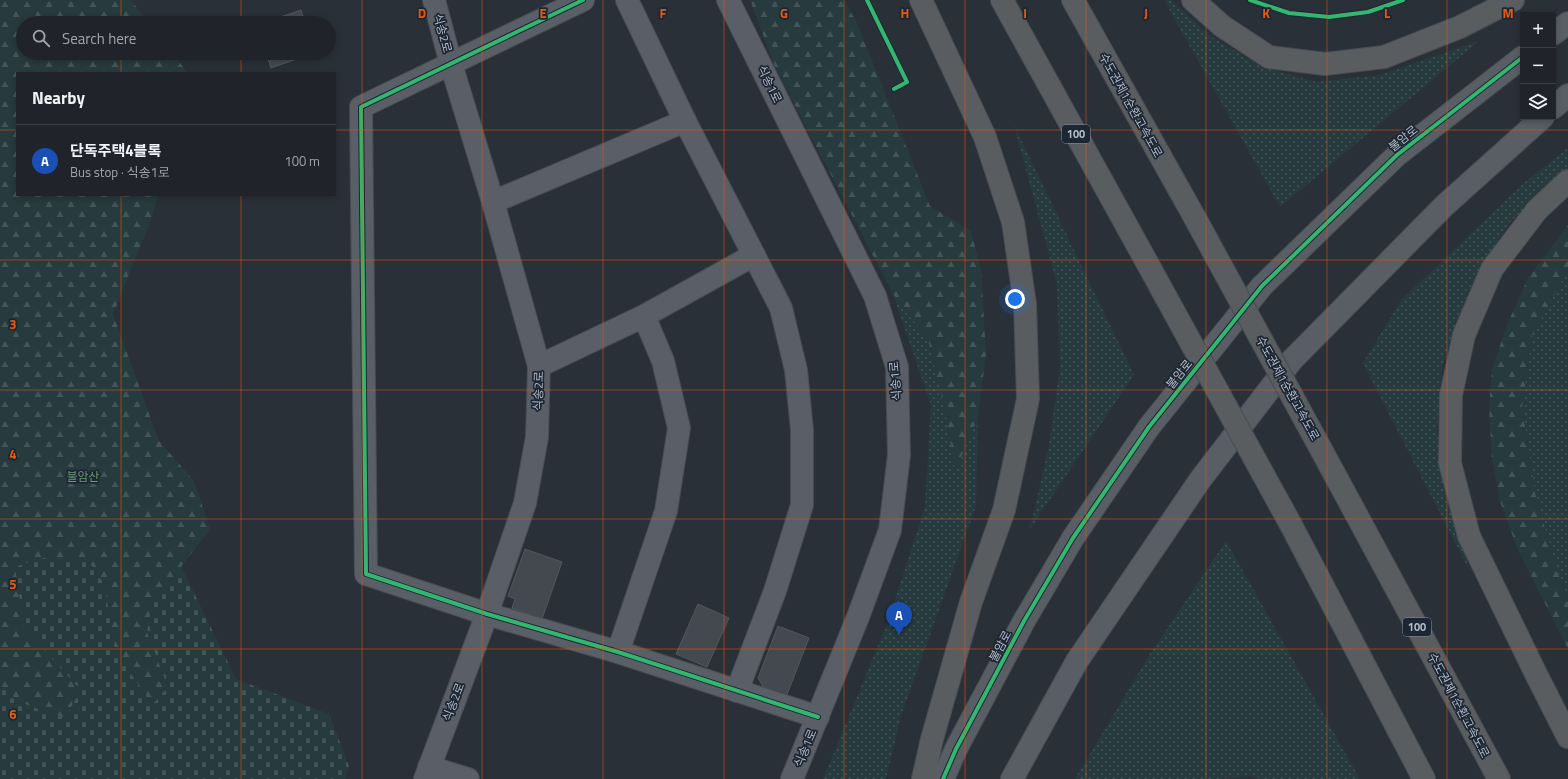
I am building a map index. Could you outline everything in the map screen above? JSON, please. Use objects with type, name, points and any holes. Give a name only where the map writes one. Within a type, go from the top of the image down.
[{"type":"highway","points":[[921,0],[985,137],[1013,222],[1025,304],[1028,399],[1004,510],[972,602],[932,738],[922,779]]},
{"type":"highway","name":"100","points":[[1002,0],[1291,525],[1424,779]]},
{"type":"highway","name":"수도권제1순환고속도로","points":[[1073,0],[1195,218],[1499,779]]},
{"type":"highway","points":[[1193,0],[1222,26],[1269,57],[1325,64],[1384,57],[1460,26],[1513,0]]},
{"type":"highway","points":[[1568,181],[1537,210],[1492,269],[1464,335],[1451,395],[1450,463],[1469,536],[1568,737]]},
{"type":"street","name":"식송2로","points":[[427,773],[487,614],[525,503],[537,437],[539,366],[493,202],[451,64],[434,0]]},
{"type":"street","points":[[583,0],[361,107],[366,574],[487,614],[618,652],[818,717]]},
{"type":"street","points":[[626,0],[685,121],[781,308],[796,370],[802,430],[802,505],[775,591],[737,691]]},
{"type":"street","name":"식송1로","points":[[728,0],[875,296],[897,367],[899,455],[890,530],[818,717],[792,779]]},
{"type":"street","points":[[1556,32],[1568,23]]},
{"type":"street","name":"불암로","points":[[943,779],[956,749],[1024,620],[1073,538],[1149,427],[1262,286],[1397,155],[1520,59]]},
{"type":"street","points":[[1556,105],[1568,95]]},
{"type":"street","points":[[1012,779],[1082,654],[1200,480],[1292,360],[1444,206],[1540,120]]},
{"type":"street","points":[[493,202],[685,121]]},
{"type":"street","points":[[539,366],[644,316],[754,255]]},
{"type":"street","points":[[618,652],[666,511],[679,428],[662,361],[644,316]]},
{"type":"street","points":[[427,773],[468,779]]},
{"type":"green space","name":"불암산","points":[[0,0],[131,0],[143,16],[16,16],[16,60],[178,60],[187,72],[16,72],[16,196],[158,196],[151,220],[113,314],[159,441],[194,481],[210,529],[152,605],[147,632],[168,687],[152,705],[116,652],[104,584],[24,628],[81,690],[65,718],[24,704],[0,687]]},
{"type":"green space","points":[[750,0],[844,0],[857,23],[930,206],[971,231],[981,270],[986,354],[978,417],[955,472],[946,414],[928,339],[893,294],[775,67]]},
{"type":"green space","points":[[1164,0],[1171,0],[1212,37],[1260,66],[1316,82],[1380,75],[1479,41],[1280,207]]},
{"type":"green space","points":[[1014,125],[1134,375],[1030,529],[1048,450],[1060,368],[1057,284]]},
{"type":"green space","points":[[1568,148],[1568,169],[1509,223],[1470,288],[1442,367],[1437,430],[1452,506],[1469,570],[1363,363],[1401,300],[1524,183]]},
{"type":"green space","points":[[1568,225],[1568,270],[1532,335],[1522,407],[1535,493],[1558,574],[1568,596],[1568,649],[1517,548],[1500,501],[1492,459],[1489,407],[1492,370],[1506,327],[1528,278]]},
{"type":"green space","points":[[1568,270],[1568,596],[1558,574],[1535,493],[1522,407],[1532,335]]},
{"type":"green space","points":[[893,294],[928,339],[946,414],[955,471],[978,417],[976,506],[901,716],[886,779],[823,779],[887,624],[925,507],[931,405]]},
{"type":"green space","points":[[1226,541],[1360,779],[1261,779],[1248,776],[1220,779],[1075,779],[1150,654]]},
{"type":"green space","points":[[41,558],[88,560],[104,584],[116,652],[152,705],[168,687],[147,632],[152,605],[181,566],[236,679],[329,714],[349,766],[345,779],[0,779],[0,687],[24,704],[65,718],[81,690],[24,628],[15,567]]},
{"type":"building","points":[[301,10],[303,16],[283,16]]},
{"type":"building","points":[[268,60],[294,60],[271,68]]},
{"type":"building","points":[[525,549],[562,562],[542,619],[512,608],[515,599],[508,596]]},
{"type":"building","points":[[698,604],[729,618],[707,667],[676,654]]},
{"type":"building","points":[[778,626],[809,638],[786,697],[764,688],[758,678]]},
{"type":"cycle path","points":[[583,0],[361,107],[366,574],[487,614],[618,652],[818,717]]},
{"type":"cycle path","points":[[867,0],[907,82],[894,89]]},
{"type":"cycle path","points":[[1250,0],[1289,13],[1329,17],[1368,12],[1403,0]]},
{"type":"cycle path","points":[[943,779],[956,749],[1024,621],[1073,538],[1149,427],[1262,286],[1397,155],[1520,59]]},
{"type":"place","name":"단독주택4블록","points":[[899,635]]}]
